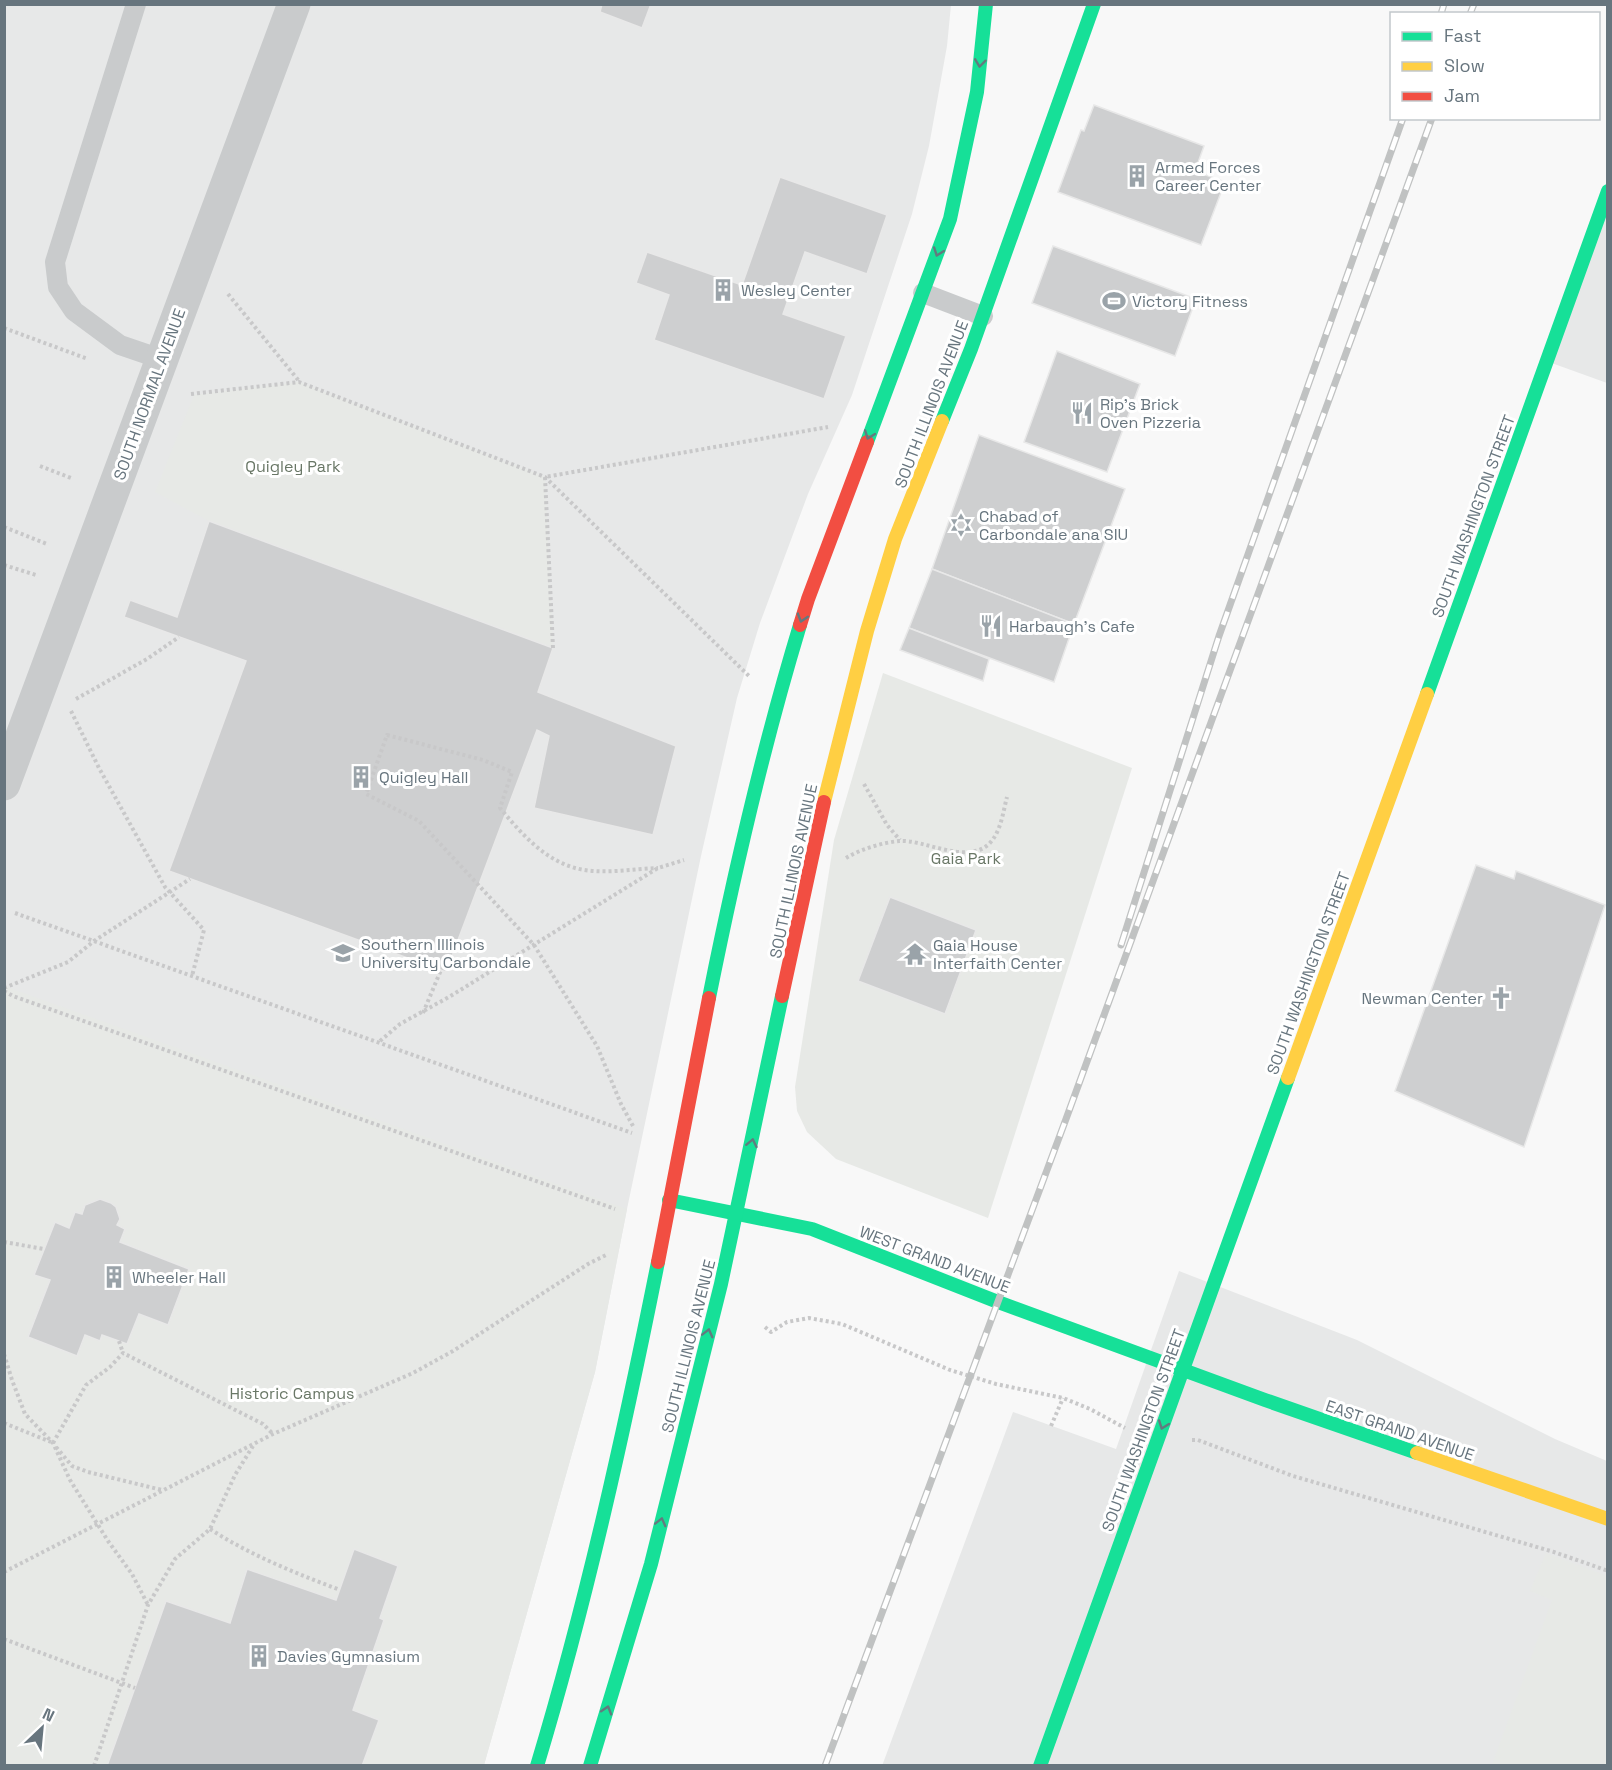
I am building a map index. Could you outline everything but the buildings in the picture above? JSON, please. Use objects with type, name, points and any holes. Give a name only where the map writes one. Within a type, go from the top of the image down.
[{"type":"main road","points":[[537,1766],[567,1666],[626,1419],[711,989],[777,703],[808,599],[952,208],[977,92],[986,4]]},
{"type":"main road","name":"SOUTH ILLINOIS AVENUE","points":[[590,1766],[651,1564],[737,1214],[819,823],[867,631],[895,539],[983,316],[1094,4]]},
{"type":"main road","name":"SOUTH WASHINGTON STREET","points":[[1040,1766],[1608,191]]},
{"type":"main road","name":"WEST GRAND AVENUE","points":[[669,1200],[812,1229],[998,1302],[1183,1370]]},
{"type":"main road","name":"EAST GRAND AVENUE","points":[[1183,1370],[1608,1520]]},
{"type":"street","name":"SOUTH NORMAL AVENUE","points":[[4,784],[294,4]]},
{"type":"lane","points":[[135,4],[55,262],[58,287],[74,311],[120,345],[161,359]]},
{"type":"lane","points":[[922,293],[983,316]]},
{"type":"path","points":[[228,294],[299,382]]},
{"type":"path","points":[[4,328],[91,360]]},
{"type":"path","points":[[191,394],[299,382],[545,477],[777,703]]},
{"type":"path","points":[[545,477],[828,427]]},
{"type":"path","points":[[40,466],[71,478]]},
{"type":"path","points":[[545,477],[552,648]]},
{"type":"path","points":[[4,527],[46,544]]},
{"type":"path","points":[[4,565],[36,575]]},
{"type":"path","points":[[76,699],[147,659],[179,637]]},
{"type":"path","points":[[71,711],[99,768],[165,887],[204,930],[192,976]]},
{"type":"path","points":[[633,1126],[621,1104],[597,1046],[534,945],[419,821],[366,794],[387,735],[483,760],[512,772],[500,808],[523,835],[550,856],[575,868],[608,871],[658,868],[684,860]]},
{"type":"path","points":[[862,780],[887,825],[901,841]]},
{"type":"path","points":[[845,859],[855,852],[901,841],[943,850],[974,851],[987,845],[995,836],[1002,820],[1007,797]]},
{"type":"path","points":[[380,1041],[400,1024],[423,1013],[658,868]]},
{"type":"path","points":[[4,990],[68,962],[94,941],[190,879]]},
{"type":"path","points":[[15,913],[632,1132]]},
{"type":"path","points":[[423,1013],[441,970]]},
{"type":"path","points":[[4,990],[13,996],[615,1209]]},
{"type":"path","points":[[4,1242],[44,1249]]},
{"type":"path","points":[[4,1572],[273,1434],[413,1373],[453,1351],[588,1264],[606,1255]]},
{"type":"path","points":[[765,1327],[771,1332],[787,1322],[809,1318],[842,1324],[950,1370],[996,1384],[1063,1398],[1090,1409],[1117,1425]]},
{"type":"path","points":[[119,1341],[123,1353],[263,1424],[273,1434]]},
{"type":"path","points":[[53,1443],[86,1385],[110,1367],[123,1353]]},
{"type":"path","points":[[4,1354],[25,1413],[72,1466],[162,1490]]},
{"type":"path","points":[[1051,1426],[1063,1398]]},
{"type":"path","points":[[4,1423],[53,1443],[70,1480],[132,1574],[148,1605]]},
{"type":"path","points":[[1183,1439],[1198,1440],[1293,1476],[1554,1552],[1608,1570]]},
{"type":"path","points":[[94,1766],[148,1605],[175,1559],[210,1529],[235,1475],[254,1445]]},
{"type":"path","points":[[210,1529],[231,1543],[260,1557],[340,1590]]},
{"type":"path","points":[[4,1639],[135,1688]]},
{"type":"shaded area","name":"Southern Illinois University Carbondale","points":[[5,5],[951,5],[947,46],[929,146],[912,214],[852,395],[808,494],[760,623],[737,698],[701,856],[595,1372],[484,1765],[5,1766]]},
{"type":"shaded area","points":[[1607,191],[1607,383],[1546,361]]},
{"type":"shaded area","points":[[1179,1271],[1357,1340],[1555,1439],[1607,1461],[1607,1765],[882,1766],[1013,1412],[1116,1449]]},
{"type":"green space","name":"Quigley Park","points":[[299,382],[545,477],[553,648],[209,521],[155,492],[194,395]]},
{"type":"green space","name":"Gaia Park","points":[[883,673],[1132,768],[988,1218],[836,1159],[807,1132],[797,1111],[795,1087],[834,840]]},
{"type":"green space","name":"Historic Campus","points":[[4,986],[627,1209],[595,1372],[484,1765],[5,1765]]},
{"type":"green space","points":[[1546,1553],[1607,1576],[1607,1765],[1492,1765],[1552,1600],[1530,1591]]},
{"type":"railway","points":[[1442,12],[1444,4]]},
{"type":"railway","points":[[1471,12],[1474,4]]},
{"type":"railway","points":[[1121,945],[1219,636],[1402,120]]},
{"type":"railway","points":[[825,1766],[1066,1119],[1431,120]]},
{"type":"traffic: fast","points":[[867,442],[950,219],[977,92],[986,4]]},
{"type":"traffic: fast","points":[[942,421],[971,349],[1094,4]]},
{"type":"traffic: fast","points":[[1427,694],[1608,191]]},
{"type":"traffic: fast","points":[[709,998],[750,810],[800,625]]},
{"type":"traffic: fast","points":[[590,1766],[651,1564],[721,1284],[782,996]]},
{"type":"traffic: fast","points":[[1040,1766],[1288,1078]]},
{"type":"traffic: fast","points":[[669,1200],[812,1229],[998,1302],[1417,1453]]},
{"type":"traffic: fast","points":[[537,1766],[604,1516],[658,1262]]},
{"type":"traffic: slow","points":[[824,802],[867,631],[895,539],[942,421]]},
{"type":"traffic: slow","points":[[1288,1078],[1427,694]]},
{"type":"traffic: slow","points":[[1417,1453],[1608,1519]]},
{"type":"traffic: jam","points":[[800,625],[867,442]]},
{"type":"traffic: jam","points":[[782,996],[824,802]]},
{"type":"traffic: jam","points":[[658,1262],[709,998]]},
{"type":"place","name":"Armed Forces Career Center","points":[[1137,176]]},
{"type":"place","name":"Wesley Center","points":[[723,290]]},
{"type":"place","name":"Victory Fitness","points":[[1114,301]]},
{"type":"place","name":"Rip’s Brick Oven Pizzeria","points":[[1082,413]]},
{"type":"place","name":"Chabad of Carbondale ana SIU","points":[[961,525]]},
{"type":"place","name":"Harbaugh's Cafe","points":[[991,626]]},
{"type":"place","name":"Quigley Hall","points":[[361,777]]},
{"type":"place","name":"Southern Illinois University Carbondale","points":[[343,953]]},
{"type":"place","name":"Gaia House Interfaith Center","points":[[915,954]]},
{"type":"place","name":"Newman Center","points":[[1501,998]]},
{"type":"place","name":"Wheeler Hall","points":[[114,1277]]},
{"type":"place","name":"Davies Gymnasium","points":[[259,1656]]}]
